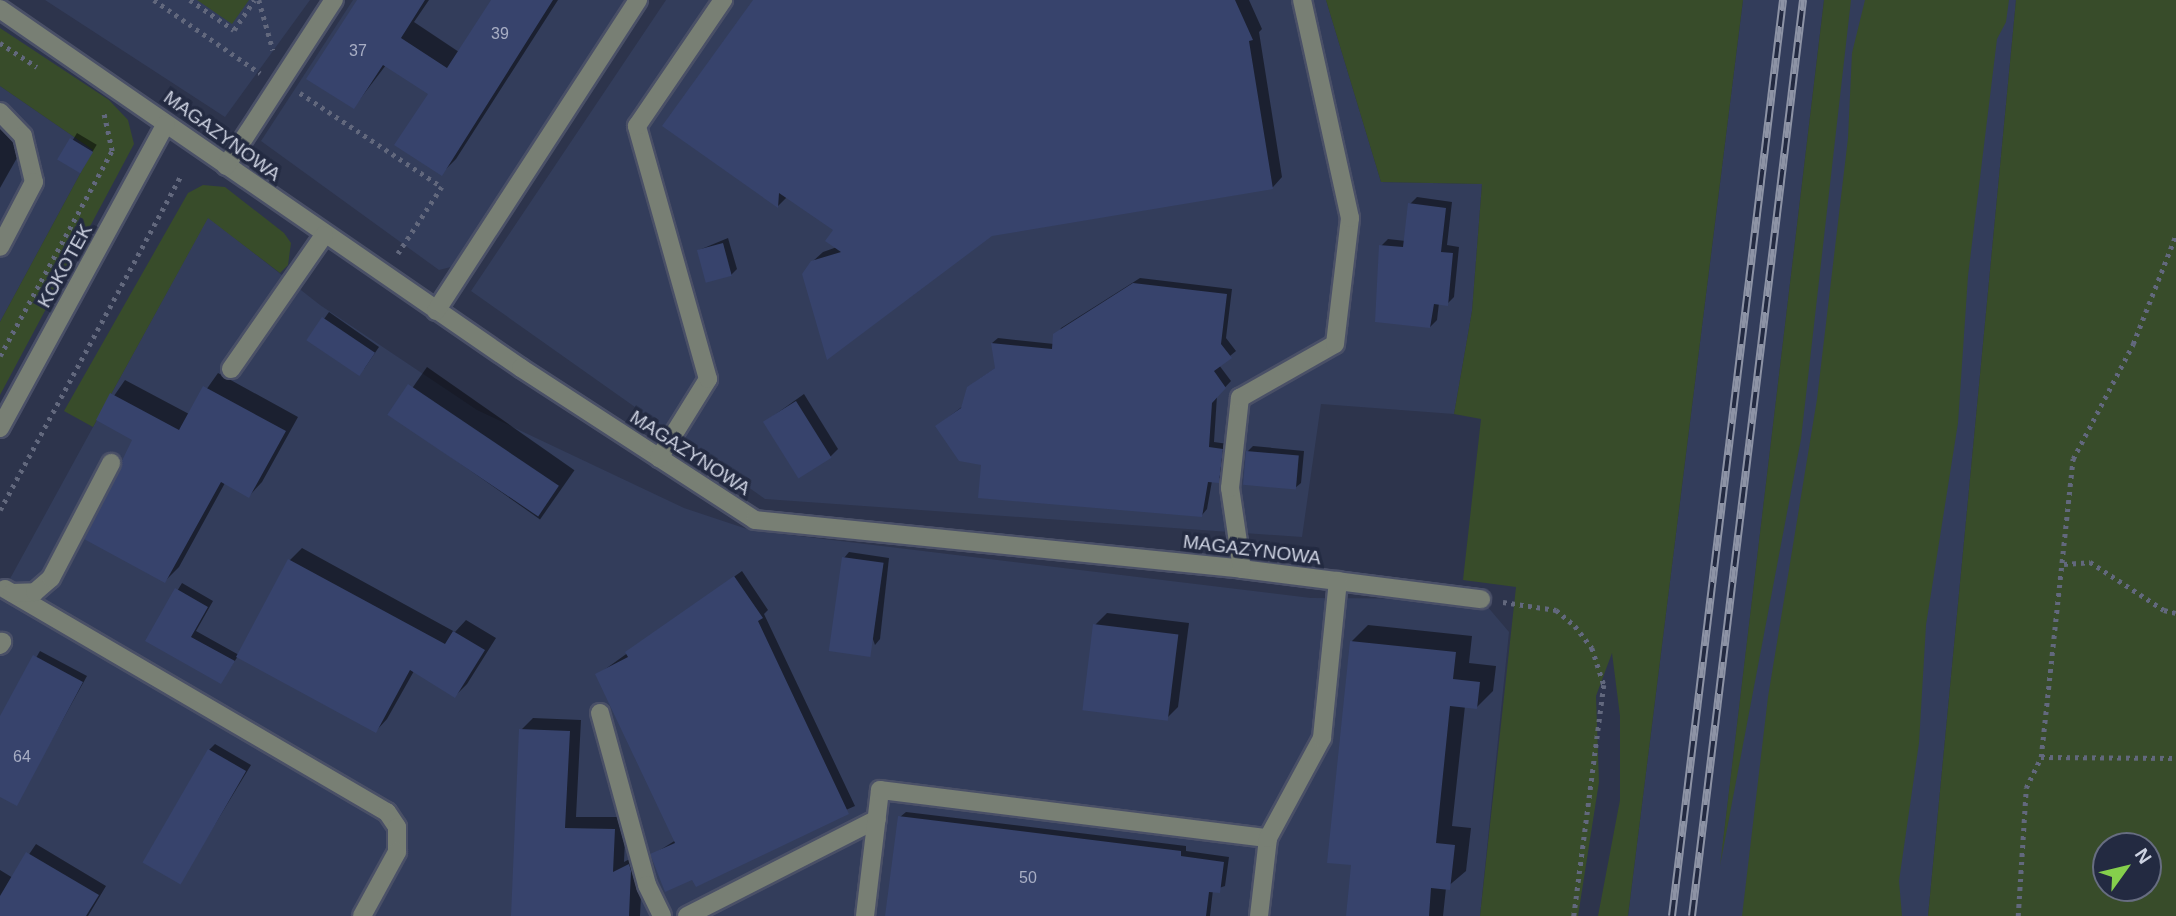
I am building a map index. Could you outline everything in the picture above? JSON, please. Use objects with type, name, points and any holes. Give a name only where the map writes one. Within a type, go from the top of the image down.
[{"type":"street","points":[[226,166],[334,0]]},
{"type":"street","points":[[436,311],[638,0]]},
{"type":"street","points":[[659,458],[708,379],[637,126],[723,0]]},
{"type":"street","points":[[1242,569],[1230,488],[1240,398],[1335,344],[1350,218],[1303,0]]},
{"type":"street","name":"MAGAZYNOWA","points":[[0,9],[436,311],[755,520],[1242,569],[1481,599]]},
{"type":"street","points":[[0,112],[23,136],[34,182],[0,247]]},
{"type":"street","name":"KOKOTEK","points":[[0,428],[166,124]]},
{"type":"street","points":[[232,369],[324,235]]},
{"type":"street","points":[[2,588],[16,594],[35,592],[51,578],[111,463]]},
{"type":"street","points":[[1259,916],[1268,838],[1322,738],[1338,581]]},
{"type":"street","points":[[2,588],[387,813],[397,827],[397,852],[362,916]]},
{"type":"street","points":[[600,713],[647,885],[662,916]]},
{"type":"street","points":[[865,916],[880,790],[1268,838]]},
{"type":"street","points":[[687,916],[877,819]]},
{"type":"path","points":[[154,0],[264,75],[282,81],[442,187],[396,256]]},
{"type":"path","points":[[190,0],[234,30],[254,0]]},
{"type":"path","points":[[259,0],[282,81]]},
{"type":"path","points":[[0,43],[46,73]]},
{"type":"path","points":[[0,356],[112,151],[103,110],[92,103]]},
{"type":"path","points":[[0,510],[180,177]]},
{"type":"path","points":[[2018,916],[2026,788],[2041,757],[2064,564],[2073,459],[2133,344],[2176,235]]},
{"type":"path","points":[[2064,564],[2090,562],[2164,610],[2176,613]]},
{"type":"path","points":[[1481,599],[1556,610],[1592,648],[1604,685],[1574,916]]},
{"type":"path","points":[[2041,757],[2176,758]]},
{"type":"shaded area","points":[[45,0],[310,0],[225,117]]},
{"type":"shaded area","points":[[353,0],[628,0],[455,266],[439,270],[261,141]]},
{"type":"shaded area","points":[[666,0],[1326,0],[1381,182],[1482,184],[1472,311],[1454,414],[1321,404],[1302,537],[765,499],[471,291]]},
{"type":"shaded area","points":[[1743,0],[1824,0],[1722,851],[1847,0],[2016,0],[1928,916],[1628,916]]},
{"type":"shaded area","points":[[0,86],[93,150],[0,322]]},
{"type":"shaded area","points":[[208,217],[320,305],[477,410],[684,508],[750,530],[1311,598],[1481,599],[1509,632],[1480,916],[0,916],[0,597]]},
{"type":"green space","points":[[197,0],[249,0],[232,24]]},
{"type":"green space","points":[[1326,0],[1743,0],[1628,916],[1598,916],[1620,800],[1620,716],[1612,653],[1596,696],[1599,782],[1578,916],[1480,916],[1516,587],[1463,580],[1481,419],[1454,414],[1472,311],[1482,184],[1381,182]]},
{"type":"green space","points":[[1824,0],[1851,0],[1801,439],[1720,866]]},
{"type":"green space","points":[[1865,0],[2009,0],[2006,22],[1997,39],[1968,276],[1958,423],[1926,625],[1919,743],[1899,881],[1902,916],[1742,916],[1768,697],[1817,399],[1848,138],[1852,53]]},
{"type":"green space","points":[[2016,0],[2176,0],[2176,916],[1928,916]]},
{"type":"green space","points":[[0,28],[109,100],[128,120],[134,144],[0,395],[0,322],[93,150],[0,86]]},
{"type":"green space","points":[[203,185],[225,187],[284,233],[291,243],[288,265],[280,273],[208,218],[93,427],[64,411],[188,193]]},
{"type":"building","points":[[357,0],[425,0],[401,38],[447,68],[491,0],[553,0],[442,176],[394,145],[428,94],[383,65],[354,109],[306,79]]},
{"type":"building","points":[[753,0],[1235,0],[1253,40],[1249,41],[1273,189],[992,236],[827,360],[802,274],[811,261],[841,252],[825,241],[833,230],[779,193],[778,208],[662,126]]},
{"type":"building","points":[[70,138],[93,152],[80,173],[57,159]]},
{"type":"building","points":[[1408,203],[1446,208],[1441,252],[1453,253],[1448,306],[1434,304],[1430,328],[1375,322],[1379,245],[1403,247]]},
{"type":"building","points":[[723,243],[732,276],[706,283],[697,250]]},
{"type":"building","points":[[1133,283],[1227,294],[1221,344],[1232,358],[1214,371],[1226,388],[1212,403],[1209,447],[1223,449],[1219,483],[1208,482],[1202,517],[978,498],[981,465],[959,461],[935,426],[961,408],[967,387],[995,368],[991,343],[1052,349],[1053,334]]},
{"type":"building","points":[[322,317],[375,353],[359,376],[306,340]]},
{"type":"building","points":[[408,384],[559,486],[538,516],[387,415]]},
{"type":"building","points":[[203,386],[286,431],[249,498],[221,482],[165,583],[84,539],[132,440],[96,420],[110,393],[179,430]]},
{"type":"building","points":[[796,401],[832,458],[798,478],[763,422]]},
{"type":"building","points":[[1246,451],[1299,456],[1296,489],[1243,485]]},
{"type":"building","points":[[842,557],[884,563],[870,657],[829,651]]},
{"type":"building","points":[[288,559],[445,644],[453,631],[485,650],[455,698],[410,670],[376,733],[236,657]]},
{"type":"building","points":[[734,576],[763,618],[758,621],[849,814],[696,887],[692,880],[665,892],[650,854],[675,843],[595,674],[628,657],[625,652]]},
{"type":"building","points":[[175,588],[208,607],[191,637],[235,661],[221,684],[145,641]]},
{"type":"building","points":[[1093,624],[1178,634],[1168,721],[1082,710]]},
{"type":"building","points":[[1350,641],[1456,652],[1453,679],[1480,682],[1477,709],[1450,706],[1436,843],[1455,845],[1450,890],[1431,888],[1429,916],[1346,916],[1351,865],[1327,863]]},
{"type":"building","points":[[33,655],[83,682],[17,806],[0,797],[0,716]]},
{"type":"building","points":[[519,729],[570,731],[565,828],[615,829],[613,872],[629,864],[631,871],[629,916],[511,916]]},
{"type":"building","points":[[208,749],[246,771],[181,884],[142,862]]},
{"type":"building","points":[[898,816],[1181,851],[1181,856],[1224,862],[1220,893],[1209,892],[1206,916],[885,916]]},
{"type":"building","points":[[26,852],[99,895],[86,916],[0,916],[0,896]]},
{"type":"railway","points":[[1672,916],[1783,0]]},
{"type":"railway","points":[[1692,916],[1803,0]]}]
